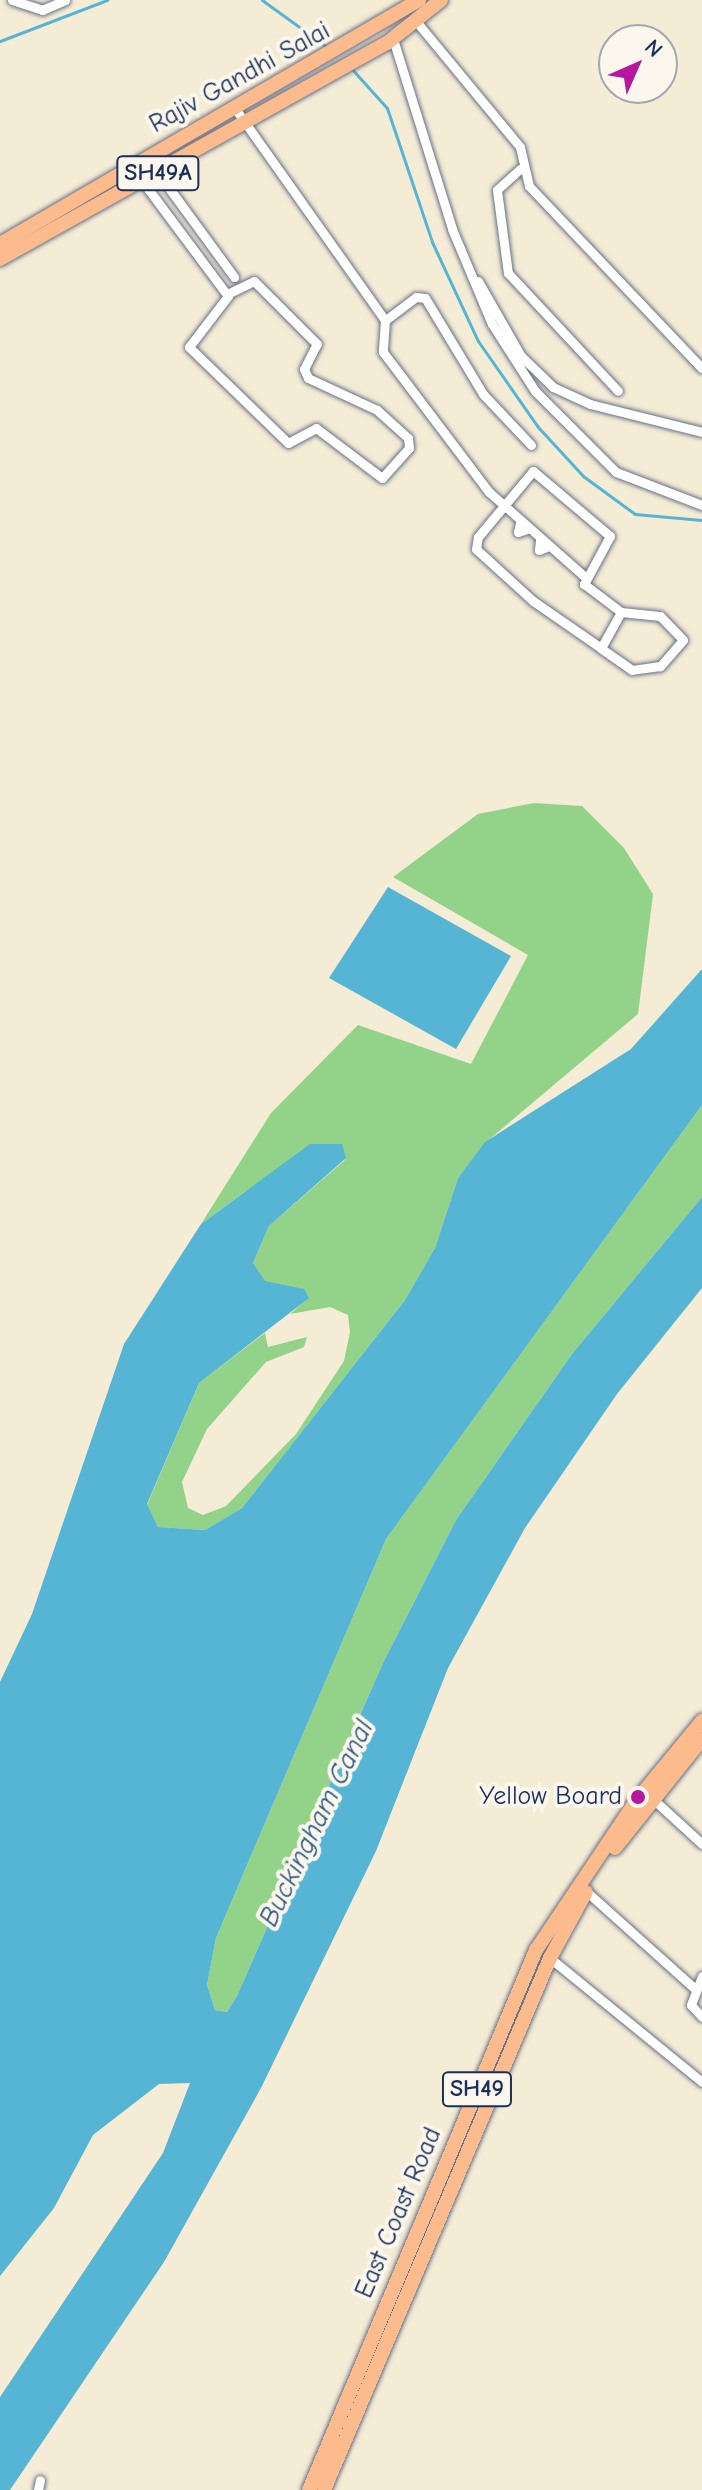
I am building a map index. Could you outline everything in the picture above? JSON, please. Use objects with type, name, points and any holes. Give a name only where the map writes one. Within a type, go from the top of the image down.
[{"type":"main road","name":"Rajiv Gandhi Salai","points":[[0,244],[234,107],[306,70],[419,0]]},
{"type":"main road","name":"Rajiv Gandhi Salai","points":[[0,259],[245,125],[390,41],[441,0]]},
{"type":"main road","name":"East Coast Road","points":[[324,2490],[370,2366],[536,1950],[636,1801],[702,1721]]},
{"type":"main road","name":"East Coast Road","points":[[309,2490],[370,2366],[550,1958],[587,1892],[702,1739]]},
{"type":"street","points":[[12,0],[42,10],[65,0]]},
{"type":"street","points":[[415,20],[520,147],[520,169],[702,368]]},
{"type":"street","points":[[390,41],[471,272],[512,357],[575,432],[616,472],[702,505]]},
{"type":"street","points":[[234,107],[385,320],[383,352],[502,508],[621,612],[660,616],[683,640],[660,666],[637,672],[533,601],[476,549],[502,508],[536,470],[596,518],[610,539],[584,579]]},
{"type":"street","points":[[134,166],[142,182],[227,294]]},
{"type":"street","points":[[520,169],[497,190],[508,273],[618,391]]},
{"type":"street","points":[[158,173],[234,277]]},
{"type":"street","points":[[471,272],[521,356],[553,387],[590,404],[702,432]]},
{"type":"street","points":[[254,281],[317,344],[304,369],[308,378],[377,410],[408,438],[409,448],[382,478],[316,428],[288,443],[189,347],[227,294],[254,281]]},
{"type":"street","points":[[385,320],[416,297],[425,298],[483,394],[531,445]]},
{"type":"street","points":[[601,648],[621,612]]},
{"type":"street","points":[[654,1800],[702,1844]]},
{"type":"street","points":[[587,1892],[694,1988]]},
{"type":"street","points":[[550,1958],[702,2082]]},
{"type":"street","points":[[702,1976],[694,1988],[691,2005],[702,2017]]},
{"type":"green space","points":[[534,803],[582,806],[624,848],[653,894],[638,1014],[485,1143],[458,1178],[435,1248],[405,1300],[242,1508],[205,1530],[158,1527],[147,1505],[199,1383],[265,1333],[268,1347],[307,1337],[304,1347],[266,1362],[207,1429],[182,1482],[188,1508],[203,1515],[226,1506],[296,1434],[344,1361],[350,1332],[348,1315],[330,1307],[290,1314],[308,1298],[265,1282],[253,1263],[269,1226],[346,1159],[246,1191],[201,1224],[271,1113],[358,1025],[471,1064],[528,955],[393,877],[478,814]]},
{"type":"green space","points":[[702,1105],[702,1197],[572,1354],[456,1520],[383,1663],[237,1996],[227,2012],[215,2010],[207,1985],[216,1938],[386,1539]]},
{"type":"water","points":[[388,887],[511,956],[456,1049],[329,978]]},
{"type":"water","name":"Buckingham Canal","points":[[702,969],[702,1105],[386,1539],[216,1938],[207,1985],[215,2010],[227,2012],[237,1996],[383,1663],[456,1520],[572,1354],[702,1197],[702,1288],[617,1394],[525,1528],[448,1668],[376,1851],[261,2088],[164,2262],[10,2490],[0,2490],[0,2397],[163,2153],[190,2083],[159,2084],[93,2135],[54,2208],[0,2276],[0,1682],[32,1614],[124,1344],[201,1224],[310,1144],[342,1144],[346,1158],[269,1226],[253,1263],[265,1281],[304,1289],[309,1298],[199,1383],[147,1504],[158,1527],[205,1530],[242,1508],[405,1300],[435,1248],[458,1178],[485,1142],[631,1049]]},
{"type":"waterway","points":[[0,41],[107,0]]},
{"type":"waterway","points":[[262,0],[327,47]]},
{"type":"waterway","points":[[351,68],[387,108],[432,242],[478,341],[538,427],[583,476],[635,514],[702,520]]},
{"type":"place","name":"Yellow Board","points":[[638,1797]]}]
